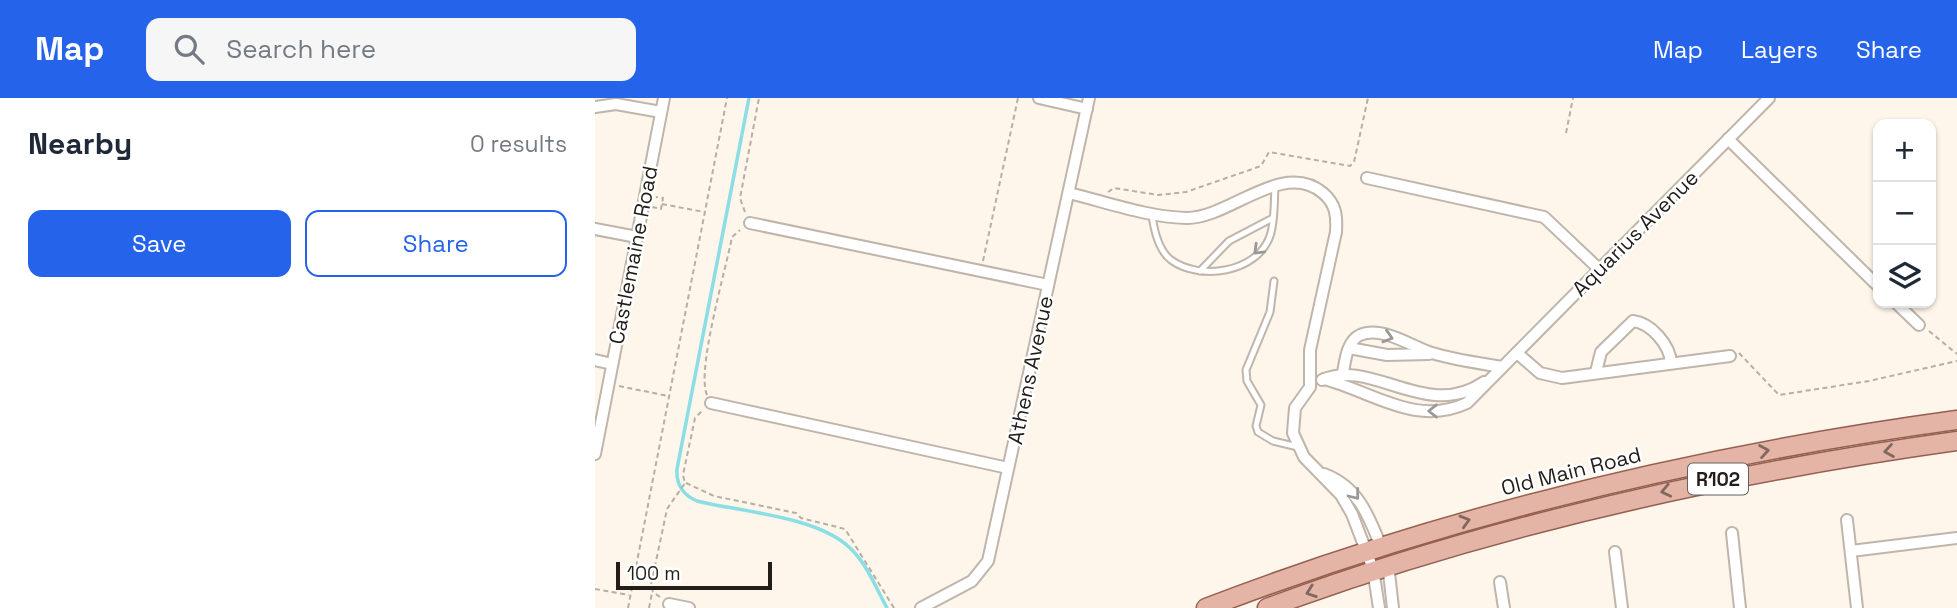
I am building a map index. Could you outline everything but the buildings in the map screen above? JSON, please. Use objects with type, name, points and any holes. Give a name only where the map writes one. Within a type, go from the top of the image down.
[{"type":"main road","name":"Old Main Road","points":[[1206,608],[1374,549],[1530,503],[1682,467],[1838,437],[1957,420]]},
{"type":"main road","name":"Old Main Road","points":[[1267,608],[1381,567],[1483,536],[1685,486],[1957,441]]},
{"type":"street","name":"Castlemaine Road","points":[[595,454],[664,98]]},
{"type":"street","points":[[1039,98],[1088,104]]},
{"type":"street","name":"Aquarius Avenue","points":[[1343,373],[1431,395],[1452,397],[1476,387],[1517,353],[1728,139],[1761,101]]},
{"type":"street","points":[[595,107],[616,104],[661,112]]},
{"type":"street","name":"Athens Avenue","points":[[921,608],[972,581],[984,568],[991,551],[1088,104]]},
{"type":"street","points":[[1728,139],[1873,281]]},
{"type":"street","points":[[1367,178],[1544,217],[1599,269]]},
{"type":"street","points":[[1069,193],[1152,213],[1195,217],[1292,183],[1311,186],[1327,197],[1337,217],[1310,349],[1310,387]]},
{"type":"street","points":[[750,223],[1048,285]]},
{"type":"street","points":[[595,229],[637,237]]},
{"type":"street","points":[[1901,308],[1919,326]]},
{"type":"street","points":[[1596,372],[1601,352],[1633,321],[1642,323],[1664,343],[1671,354],[1671,363]]},
{"type":"street","points":[[1393,608],[1374,549],[1347,504],[1321,473],[1310,465],[1298,447],[1292,420],[1300,398],[1310,387],[1343,373],[1349,348],[1356,338],[1371,333],[1498,371]]},
{"type":"street","points":[[1349,348],[1387,355],[1432,353]]},
{"type":"street","points":[[1517,353],[1546,375],[1562,378],[1730,356]]},
{"type":"street","points":[[595,360],[613,364]]},
{"type":"street","name":"Aquarius Avenue","points":[[1324,379],[1353,388],[1372,399],[1435,412],[1467,403],[1483,390],[1498,371]]},
{"type":"street","points":[[711,404],[1008,468]]},
{"type":"street","points":[[1847,520],[1857,608]]},
{"type":"street","points":[[1732,533],[1740,608]]},
{"type":"street","points":[[1851,551],[1957,538]]},
{"type":"street","points":[[1615,552],[1622,608]]},
{"type":"street","points":[[1379,608],[1381,567]]},
{"type":"street","points":[[1500,582],[1503,608]]},
{"type":"street","points":[[669,604],[689,608]]},
{"type":"lane","points":[[1152,213],[1164,252],[1179,264],[1201,271],[1224,270],[1254,256],[1270,236],[1275,187]]},
{"type":"lane","points":[[1201,271],[1229,241],[1273,218]]},
{"type":"lane","points":[[1274,281],[1270,312],[1249,357],[1247,381],[1261,405],[1256,426],[1258,432],[1273,441],[1298,447]]},
{"type":"path","points":[[628,608],[727,98]]},
{"type":"path","points":[[759,98],[740,198],[750,223],[733,235],[702,383],[711,404],[695,418],[683,475],[685,484],[702,493],[796,513],[801,518],[845,529],[894,608]]},
{"type":"path","points":[[981,270],[1018,98]]},
{"type":"path","points":[[1100,201],[1102,192],[1115,188],[1149,194],[1186,192],[1261,166],[1269,152],[1350,166],[1354,162],[1368,98]]},
{"type":"path","points":[[1566,134],[1573,98]]},
{"type":"path","points":[[662,204],[705,212]]},
{"type":"path","points":[[1919,326],[1933,333],[1957,354]]},
{"type":"path","points":[[1730,356],[1742,355],[1779,395],[1869,382],[1957,361]]},
{"type":"path","points":[[608,384],[669,396]]},
{"type":"path","points":[[649,608],[653,592],[651,585],[667,509],[685,484]]},
{"type":"path","points":[[595,589],[630,596]]},
{"type":"path","points":[[653,592],[669,604]]},
{"type":"waterway","points":[[749,98],[677,469],[679,484],[684,492],[697,501],[799,522],[836,537],[861,561],[887,608]]}]
